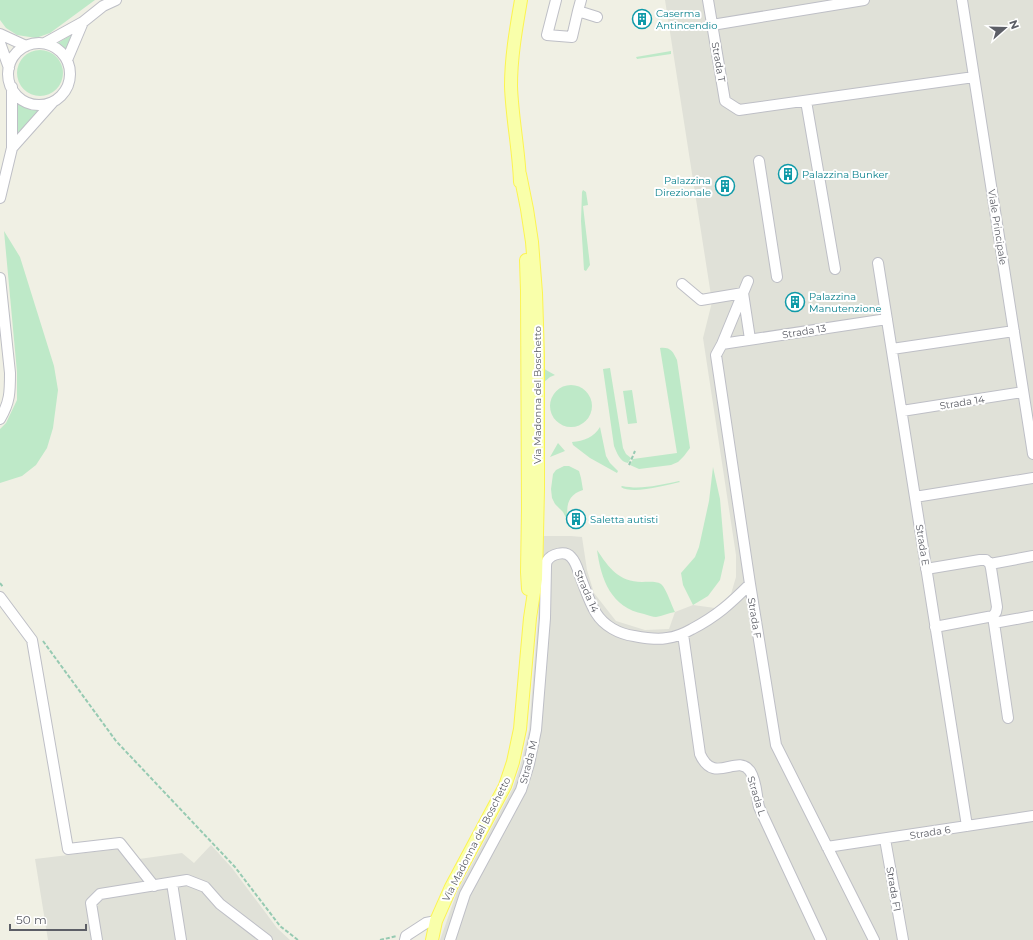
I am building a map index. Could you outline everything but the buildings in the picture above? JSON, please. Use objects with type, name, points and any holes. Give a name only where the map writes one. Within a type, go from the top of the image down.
[{"type":"main road","name":"Via Madonna del Boschetto","points":[[432,940],[436,922],[451,887],[505,786],[513,762],[520,729],[530,618],[527,572],[527,284],[520,174],[513,111],[511,74],[514,40],[521,0]]},
{"type":"street","points":[[45,43],[83,22],[104,6],[116,0]]},
{"type":"street","points":[[556,0],[547,35],[572,37],[581,0]]},
{"type":"street","name":"Strada T","points":[[708,0],[726,101],[739,110],[806,101]]},
{"type":"street","points":[[712,25],[864,0]]},
{"type":"street","name":"Viale Principale","points":[[962,0],[1033,454]]},
{"type":"street","points":[[578,11],[597,17]]},
{"type":"street","points":[[67,60],[83,22]]},
{"type":"street","points":[[0,34],[26,46]]},
{"type":"street","points":[[0,43],[9,68]]},
{"type":"street","points":[[35,43],[45,43],[54,46],[62,52],[70,69],[70,79],[61,96],[44,104],[34,104],[25,101],[17,95],[9,78],[9,68],[12,59],[18,51],[35,43]]},
{"type":"street","points":[[835,269],[806,101],[974,77]]},
{"type":"street","points":[[0,198],[12,148],[12,87]]},
{"type":"street","points":[[12,148],[53,101]]},
{"type":"street","points":[[759,161],[777,277]]},
{"type":"street","name":"Strada E","points":[[878,263],[967,826]]},
{"type":"street","points":[[0,278],[10,373],[9,398],[6,409],[0,419]]},
{"type":"street","name":"Strada F","points":[[748,281],[716,355],[750,584],[776,745],[874,940]]},
{"type":"street","points":[[682,284],[700,300],[743,293],[750,339]]},
{"type":"street","name":"Strada 13","points":[[722,344],[887,319]]},
{"type":"street","points":[[892,349],[1014,331]]},
{"type":"street","name":"Strada 14","points":[[902,411],[1023,392]]},
{"type":"street","points":[[915,497],[1033,478]]},
{"type":"street","name":"Strada 14","points":[[546,567],[548,561],[553,556],[568,554],[572,557],[596,614],[610,628],[627,635],[647,639],[668,638],[683,634]]},
{"type":"street","points":[[990,564],[1033,556]]},
{"type":"street","points":[[926,569],[984,560],[990,564],[997,607],[993,620],[1008,718]]},
{"type":"street","name":"Strada M","points":[[450,940],[465,894],[520,790],[529,764],[536,730],[545,618],[546,567]]},
{"type":"street","points":[[683,634],[720,612],[750,584]]},
{"type":"street","points":[[2,593],[32,640],[68,850],[120,842],[154,886]]},
{"type":"street","points":[[936,627],[1033,616]]},
{"type":"street","name":"Strada L","points":[[683,634],[700,754],[708,766],[713,768],[735,765],[749,769],[756,785],[756,797],[759,807],[821,940]]},
{"type":"street","name":"Strada 6","points":[[827,848],[1033,816]]},
{"type":"street","name":"Strada F1","points":[[885,838],[903,940]]},
{"type":"street","points":[[97,940],[91,903],[100,894],[187,880],[205,888],[220,904],[268,940]]},
{"type":"street","points":[[172,883],[181,940]]},
{"type":"street","points":[[405,938],[426,923],[436,922]]},
{"type":"path","points":[[629,465],[635,451]]},
{"type":"path","points":[[0,583],[2,593]]},
{"type":"path","points":[[42,640],[116,740],[235,867],[280,926],[298,940]]},
{"type":"path","points":[[380,940],[397,935],[405,938]]},
{"type":"shaded area","points":[[665,0],[1033,0],[1033,940],[440,940],[457,892],[513,788],[521,763],[529,730],[538,618],[541,536],[582,537],[587,570],[594,593],[616,621],[645,630],[669,629],[675,612],[693,605],[715,608],[731,594],[736,577],[736,555],[703,338],[712,302]]},
{"type":"shaded area","points":[[211,845],[232,868],[277,928],[290,940],[48,940],[35,859],[126,848],[133,851],[139,859],[182,853],[194,863]]},
{"type":"green space","points":[[0,0],[95,0],[50,33],[36,38],[17,35],[6,28],[0,20]]},
{"type":"green space","points":[[73,34],[67,52],[56,44]]},
{"type":"green space","points":[[45,50],[57,56],[62,64],[62,82],[57,90],[49,95],[35,96],[23,90],[18,82],[17,68],[23,56],[31,51]]},
{"type":"green space","points":[[671,51],[671,54],[637,59],[636,57]]},
{"type":"green space","points":[[15,97],[27,107],[34,109],[42,108],[28,123],[16,141]]},
{"type":"green space","points":[[583,190],[586,192],[588,205],[583,206],[590,265],[586,271],[584,270],[581,221]]},
{"type":"green space","points":[[4,231],[20,257],[54,366],[58,390],[53,428],[47,448],[36,465],[22,476],[0,483],[0,429],[6,423],[17,400],[17,372]]},
{"type":"green space","points":[[660,348],[669,349],[677,360],[690,448],[678,462],[671,465],[639,469],[630,465],[633,459],[677,453]]},
{"type":"green space","points":[[543,367],[555,375],[543,383]]},
{"type":"green space","points":[[610,368],[623,448],[626,454],[631,458],[628,463],[621,459],[614,446],[603,369]]},
{"type":"green space","points":[[567,385],[575,385],[583,388],[589,394],[592,406],[589,418],[583,424],[575,427],[567,427],[559,424],[553,418],[550,410],[550,402],[553,394],[559,388]]},
{"type":"green space","points":[[632,390],[637,423],[628,424],[623,391]]},
{"type":"green space","points":[[600,427],[606,456],[610,463],[618,471],[617,473],[590,458],[573,445],[572,442],[581,441],[588,438]]},
{"type":"green space","points":[[558,443],[565,451],[550,457]]},
{"type":"green space","points":[[564,466],[569,466],[579,471],[583,490],[574,495],[569,502],[567,511],[568,522],[563,512],[555,504],[552,498],[551,489],[553,474],[556,470]]},
{"type":"green space","points":[[713,467],[720,499],[725,558],[720,580],[708,596],[693,605],[683,585],[681,573],[695,557],[699,547],[709,501]]},
{"type":"green space","points":[[680,482],[641,490],[626,489],[621,487],[650,486]]},
{"type":"green space","points":[[597,550],[610,568],[621,577],[627,580],[661,584],[667,593],[675,612],[655,617],[633,611],[623,606],[610,591],[605,581],[601,571]]},
{"type":"place","name":"Caserma Antincendio","points":[[642,19]]},
{"type":"place","name":"Palazzina Bunker","points":[[788,174]]},
{"type":"place","name":"Palazzina Direzionale","points":[[725,186]]},
{"type":"place","name":"Palazzina Manutenzione","points":[[795,302]]},
{"type":"place","name":"Saletta autisti","points":[[576,519]]}]
